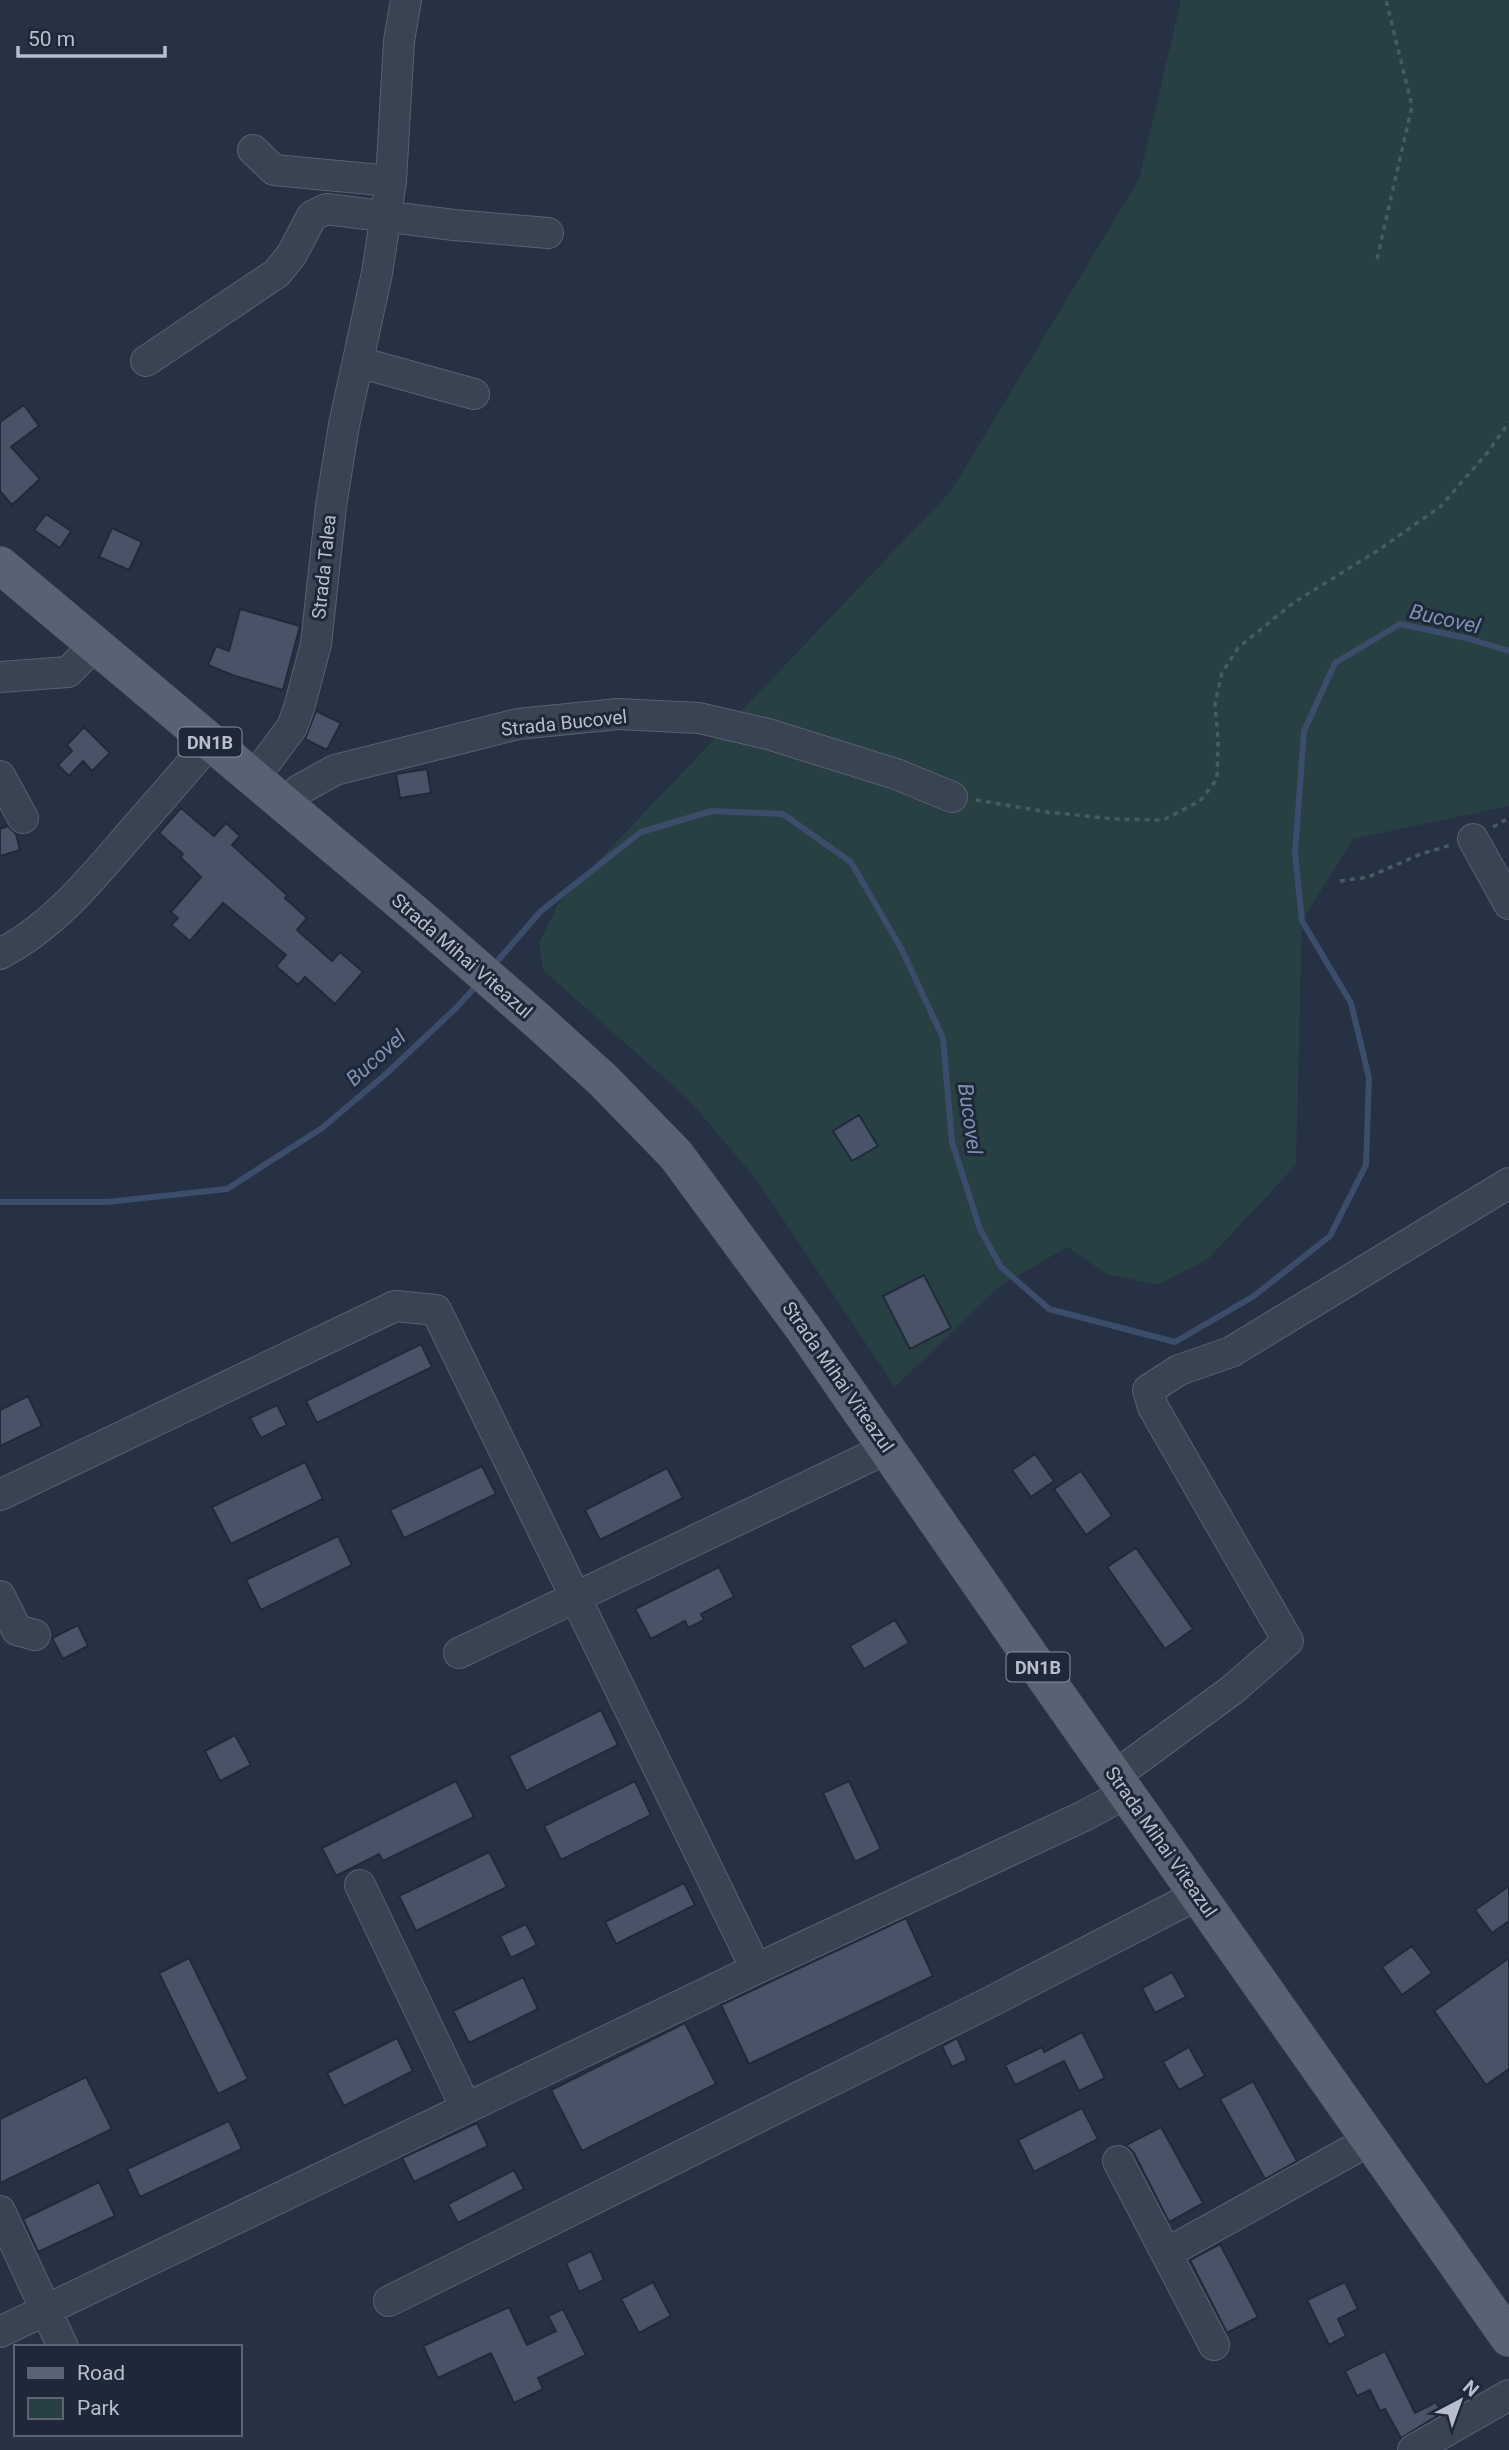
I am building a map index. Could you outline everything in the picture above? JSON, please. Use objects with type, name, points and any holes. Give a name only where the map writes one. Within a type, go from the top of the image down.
[{"type":"main road","name":"Strada Mihai Viteazul","points":[[0,536],[299,790],[427,911],[543,1012],[644,1090],[677,1124],[711,1165],[785,1267],[1129,1779],[1199,1894],[1509,2338]]},
{"type":"main road","name":"Strada Mihai Viteazul","points":[[0,565],[210,742],[427,911]]},
{"type":"main road","name":"Strada Mihai Viteazul","points":[[543,1012],[676,1155],[1509,2306]]},
{"type":"street","name":"Strada Talea","points":[[266,762],[292,727],[316,645],[331,506],[386,217],[391,181],[399,41],[406,0]]},
{"type":"street","points":[[253,150],[274,170],[391,181]]},
{"type":"street","points":[[146,361],[277,273],[292,254],[312,216],[326,209],[548,233]]},
{"type":"street","points":[[358,362],[474,394]]},
{"type":"street","points":[[0,677],[56,675],[68,672],[95,645]]},
{"type":"street","name":"Strada Bucovel","points":[[299,790],[335,770],[505,727],[618,714],[698,718],[768,734],[896,774],[952,797]]},
{"type":"street","points":[[0,954],[23,942],[84,888],[210,742]]},
{"type":"street","points":[[0,776],[23,818]]},
{"type":"street","points":[[1473,839],[1509,904]]},
{"type":"street","points":[[0,2332],[756,1969],[1086,1815],[1288,1641],[1160,1418],[1148,1390],[1179,1370],[1231,1352],[1509,1183]]},
{"type":"street","points":[[0,1495],[395,1306],[436,1310],[756,1969]]},
{"type":"street","points":[[459,1653],[888,1448]]},
{"type":"street","points":[[0,1596],[17,1630],[35,1635]]},
{"type":"street","points":[[360,1885],[466,2108]]},
{"type":"street","points":[[389,2301],[992,2001],[1199,1894]]},
{"type":"street","points":[[1167,2253],[1370,2140]]},
{"type":"street","points":[[1118,2161],[1214,2345]]},
{"type":"street","points":[[0,2211],[62,2345]]},
{"type":"street","points":[[1413,2450],[1509,2395]]},
{"type":"path","points":[[1377,259],[1412,106],[1386,0]]},
{"type":"path","points":[[952,797],[1047,812],[1163,820],[1200,801],[1217,779],[1215,704],[1222,673],[1238,649],[1293,603],[1440,508],[1488,452],[1509,422]]},
{"type":"path","points":[[1340,881],[1368,877],[1421,854],[1473,839],[1509,818]]},
{"type":"green space","points":[[1181,0],[1509,0],[1509,806],[1353,839],[1302,921],[1296,1165],[1208,1259],[1157,1285],[1107,1274],[1067,1247],[999,1287],[895,1387],[756,1179],[688,1099],[543,970],[539,943],[559,902],[951,491],[1139,179]]},
{"type":"building","points":[[24,405],[39,426],[11,447],[40,479],[12,505],[0,491],[0,422]]},
{"type":"building","points":[[46,514],[71,531],[60,548],[34,530]]},
{"type":"building","points":[[112,528],[142,542],[129,570],[99,557]]},
{"type":"building","points":[[240,609],[300,626],[283,690],[208,665],[216,646],[229,651]]},
{"type":"building","points":[[316,711],[341,723],[327,750],[305,739]]},
{"type":"building","points":[[84,727],[110,753],[92,771],[83,761],[69,776],[58,765],[72,751],[67,745]]},
{"type":"building","points":[[427,769],[431,793],[400,798],[396,774]]},
{"type":"building","points":[[181,808],[214,836],[226,823],[240,836],[232,845],[287,895],[285,898],[307,918],[297,930],[332,961],[340,952],[363,972],[335,1004],[305,977],[298,985],[276,966],[286,955],[223,903],[190,941],[171,925],[178,918],[171,912],[201,877],[180,857],[183,854],[159,833]]},
{"type":"building","points":[[8,826],[16,834],[20,850],[0,856],[0,829]]},
{"type":"building","points":[[859,1115],[878,1146],[852,1161],[833,1131]]},
{"type":"building","points":[[924,1275],[951,1328],[910,1349],[883,1296]]},
{"type":"building","points":[[421,1344],[432,1367],[317,1423],[306,1401]]},
{"type":"building","points":[[28,1396],[42,1426],[0,1446],[0,1410]]},
{"type":"building","points":[[277,1405],[287,1425],[261,1438],[250,1418]]},
{"type":"building","points":[[1035,1454],[1054,1481],[1031,1497],[1012,1470]]},
{"type":"building","points":[[305,1462],[323,1499],[231,1544],[212,1507]]},
{"type":"building","points":[[482,1466],[496,1494],[404,1538],[390,1510]]},
{"type":"building","points":[[667,1468],[683,1498],[600,1540],[585,1510]]},
{"type":"building","points":[[1081,1471],[1112,1516],[1086,1535],[1054,1489]]},
{"type":"building","points":[[338,1536],[352,1565],[261,1610],[246,1580]]},
{"type":"building","points":[[1136,1548],[1193,1629],[1165,1649],[1107,1567]]},
{"type":"building","points":[[719,1567],[734,1597],[701,1614],[704,1620],[688,1628],[685,1621],[651,1639],[635,1609]]},
{"type":"building","points":[[895,1620],[909,1643],[864,1669],[850,1646]]},
{"type":"building","points":[[78,1625],[88,1646],[63,1659],[52,1638]]},
{"type":"building","points":[[601,1710],[618,1745],[526,1791],[509,1756]]},
{"type":"building","points":[[235,1735],[251,1765],[220,1781],[205,1751]]},
{"type":"building","points":[[456,1781],[474,1817],[383,1861],[379,1854],[336,1876],[322,1848]]},
{"type":"building","points":[[635,1781],[651,1815],[561,1860],[544,1826]]},
{"type":"building","points":[[849,1781],[881,1849],[855,1862],[823,1793]]},
{"type":"building","points":[[489,1852],[507,1887],[416,1931],[399,1896]]},
{"type":"building","points":[[684,1883],[695,1905],[616,1944],[605,1922]]},
{"type":"building","points":[[1509,1886],[1509,1921],[1492,1933],[1475,1910]]},
{"type":"building","points":[[906,1918],[933,1976],[749,2064],[721,2005]]},
{"type":"building","points":[[526,1924],[537,1945],[511,1958],[500,1936]]},
{"type":"building","points":[[1412,1946],[1432,1973],[1402,1995],[1382,1967]]},
{"type":"building","points":[[189,1958],[248,2079],[218,2094],[159,1973]]},
{"type":"building","points":[[1509,1958],[1509,2069],[1486,2085],[1434,2011]]},
{"type":"building","points":[[1172,1972],[1186,1997],[1155,2013],[1142,1988]]},
{"type":"building","points":[[523,1977],[538,2009],[469,2043],[453,2011]]},
{"type":"building","points":[[685,2023],[716,2084],[582,2151],[551,2090]]},
{"type":"building","points":[[1082,2032],[1105,2078],[1079,2091],[1064,2061],[1015,2085],[1005,2065],[1042,2047],[1044,2052]]},
{"type":"building","points":[[397,2038],[413,2071],[344,2106],[327,2073]]},
{"type":"building","points":[[957,2038],[967,2060],[952,2067],[942,2046]]},
{"type":"building","points":[[1189,2047],[1205,2076],[1179,2090],[1163,2062]]},
{"type":"building","points":[[86,2077],[112,2129],[0,2183],[0,2119]]},
{"type":"building","points":[[1253,2081],[1297,2161],[1265,2179],[1220,2099]]},
{"type":"building","points":[[1082,2108],[1098,2139],[1034,2172],[1018,2140]]},
{"type":"building","points":[[229,2121],[242,2149],[140,2197],[127,2169]]},
{"type":"building","points":[[477,2123],[488,2146],[414,2182],[402,2158]]},
{"type":"building","points":[[1161,2127],[1203,2203],[1169,2222],[1134,2153],[1126,2145]]},
{"type":"building","points":[[514,2170],[524,2189],[458,2223],[448,2204]]},
{"type":"building","points":[[99,2182],[115,2216],[38,2252],[23,2219]]},
{"type":"building","points":[[1220,2244],[1258,2317],[1227,2333],[1190,2260]]},
{"type":"building","points":[[591,2251],[604,2280],[579,2292],[566,2263]]},
{"type":"building","points":[[653,2282],[671,2316],[639,2333],[621,2299]]},
{"type":"building","points":[[1345,2282],[1358,2309],[1338,2319],[1346,2336],[1329,2345],[1307,2300]]},
{"type":"building","points":[[509,2307],[527,2345],[556,2331],[548,2316],[563,2309],[586,2355],[538,2378],[543,2389],[514,2403],[491,2353],[438,2378],[423,2346]]},
{"type":"building","points":[[1385,2351],[1415,2413],[1436,2402],[1442,2413],[1401,2438],[1385,2409],[1380,2411],[1370,2390],[1357,2396],[1345,2371]]},
{"type":"waterway","name":"Bucovel","points":[[493,966],[541,911],[641,832],[712,811],[783,814],[851,862],[902,950],[943,1038],[952,1142],[980,1229],[1001,1267],[1049,1309],[1175,1342],[1254,1296],[1330,1236],[1366,1165],[1369,1078],[1351,1003],[1302,921],[1295,853],[1304,731],[1335,663],[1400,624],[1466,638],[1509,651]]},
{"type":"waterway","name":"Bucovel","points":[[0,1202],[107,1202],[227,1189],[322,1128],[386,1074],[477,985]]}]
